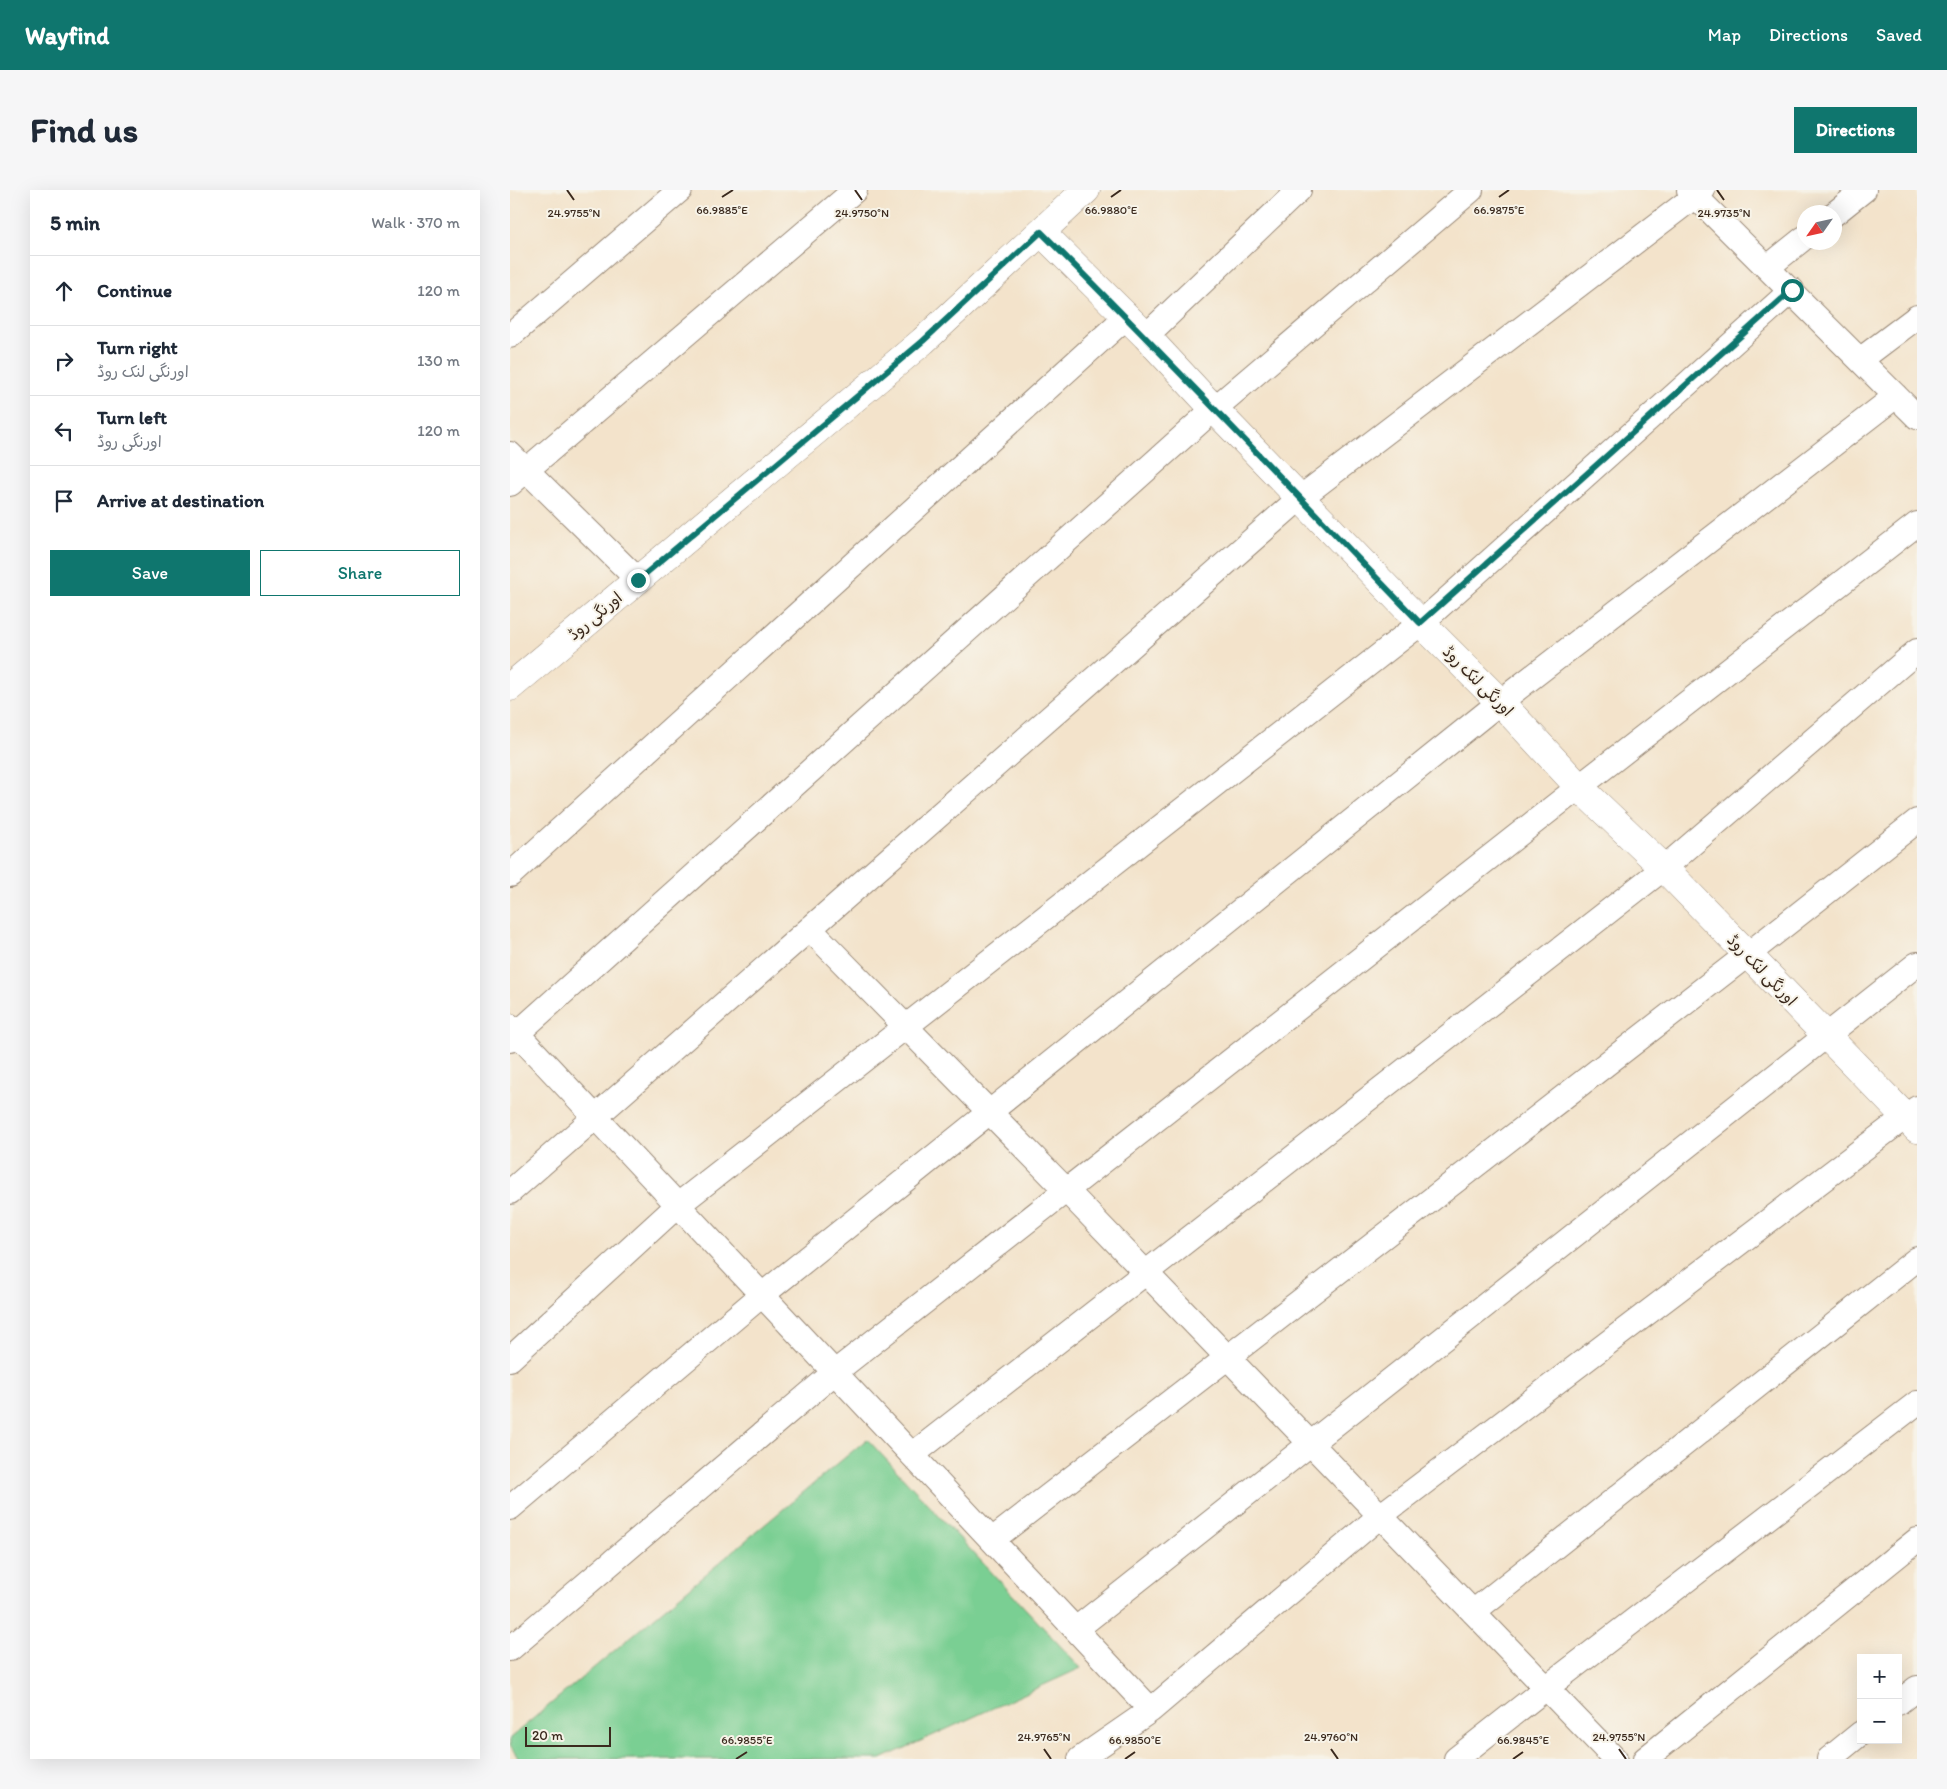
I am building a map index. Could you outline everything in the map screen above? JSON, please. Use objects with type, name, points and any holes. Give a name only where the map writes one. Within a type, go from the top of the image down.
[{"type":"street","points":[[510,336],[680,190]]},
{"type":"street","points":[[518,477],[855,190]]},
{"type":"street","name":"اورنگی روڈ","points":[[510,687],[923,341],[1086,190]]},
{"type":"street","points":[[1146,336],[1299,190]]},
{"type":"street","points":[[1151,1710],[596,1117],[512,1033],[1214,409],[1471,190]]},
{"type":"street","points":[[1842,208],[1864,190]]},
{"type":"street","points":[[510,1192],[1300,498],[1696,192],[1917,417]]},
{"type":"street","name":"اورنگی لنک روڈ","points":[[1041,232],[1146,336],[1420,623],[1500,702],[1579,787],[1664,868],[1826,1037],[1913,1118]]},
{"type":"street","points":[[1768,267],[1797,244]]},
{"type":"street","points":[[510,1359],[678,1205],[1420,623],[1792,290]]},
{"type":"street","points":[[510,875],[1126,317]]},
{"type":"street","points":[[1860,360],[1917,317]]},
{"type":"street","points":[[510,1508],[762,1295],[1500,702],[1896,396]]},
{"type":"street","points":[[510,454],[518,477],[638,580]]},
{"type":"street","points":[[510,1649],[835,1372],[1917,524]]},
{"type":"street","points":[[912,1455],[1664,868],[1917,651]]},
{"type":"street","points":[[992,1540],[1917,821]]},
{"type":"street","points":[[810,929],[1146,1272],[1615,1759]]},
{"type":"street","points":[[1076,1629],[1917,964]]},
{"type":"street","points":[[1080,1759],[1151,1710],[1380,1516],[1913,1118]]},
{"type":"street","points":[[1473,1612],[1917,1259]]},
{"type":"street","points":[[1456,1759],[1917,1403]]},
{"type":"street","points":[[1645,1759],[1917,1540]]},
{"type":"street","points":[[1902,1700],[1917,1688]]},
{"type":"street","points":[[1829,1759],[1857,1737]]},
{"type":"green space","points":[[867,1439],[1081,1668],[881,1759],[519,1759],[510,1746],[510,1738]]},
{"type":"route","points":[[638,580],[923,341],[1041,232],[1146,336],[1420,623],[1792,290]]}]
